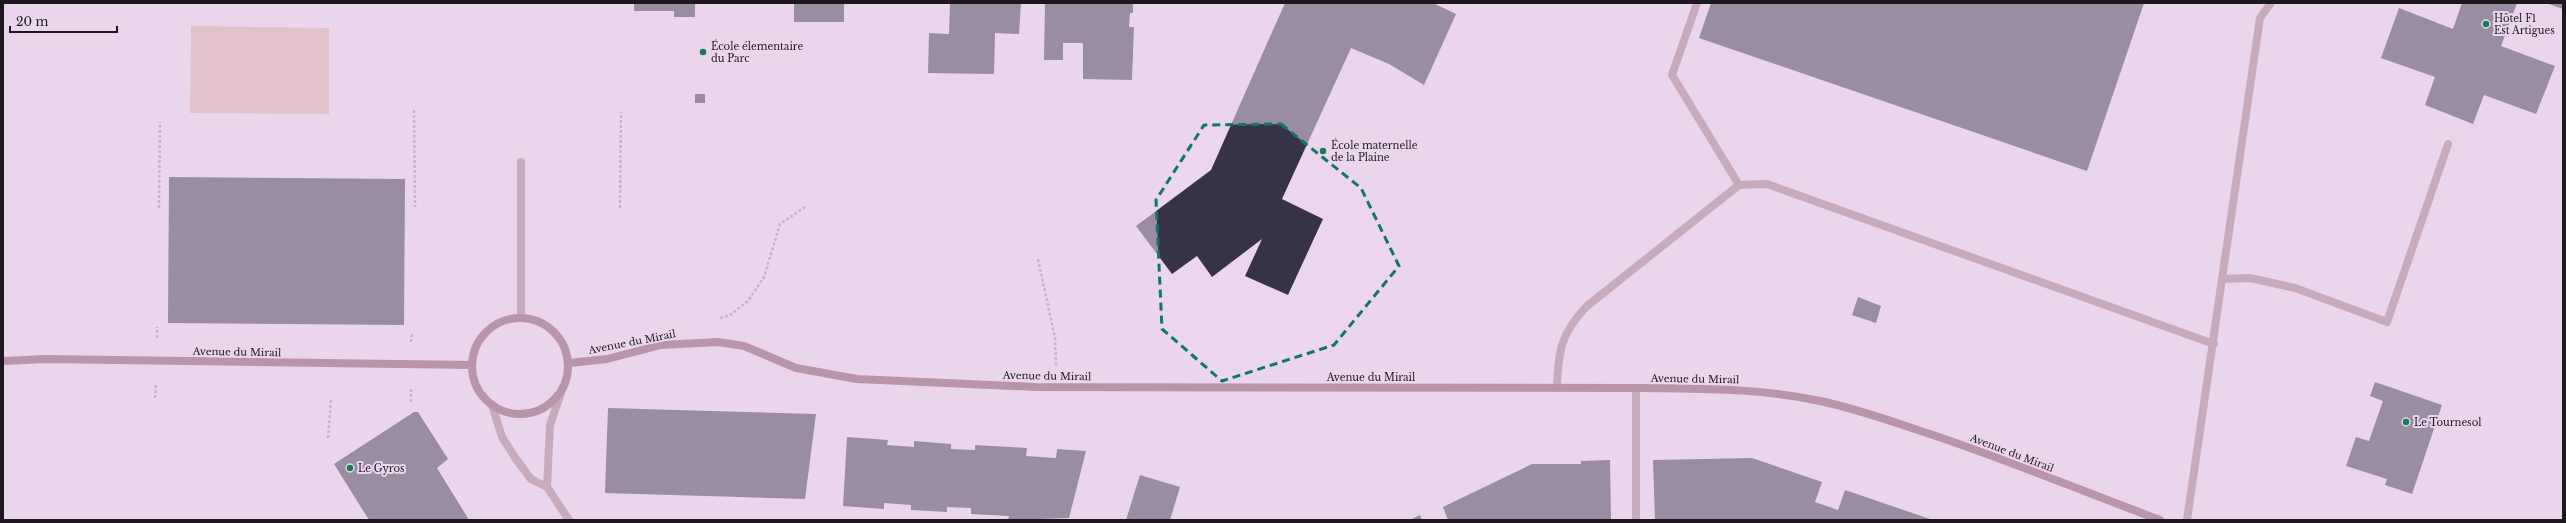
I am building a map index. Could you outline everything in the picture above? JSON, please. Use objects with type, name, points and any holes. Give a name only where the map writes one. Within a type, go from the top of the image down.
[{"type":"street","points":[[1697,3],[1672,75],[1739,185]]},
{"type":"street","points":[[2187,520],[2214,344],[2260,18],[2271,3]]},
{"type":"street","points":[[2222,279],[2250,278],[2294,288],[2387,322],[2448,144]]},
{"type":"street","points":[[520,162],[521,317]]},
{"type":"street","points":[[1557,388],[1558,362],[1562,341],[1571,323],[1587,306],[1739,185],[1766,184],[2214,344]]},
{"type":"street","points":[[547,487],[550,425],[567,379],[569,363],[565,347],[556,333],[543,323],[521,317],[511,318],[495,324],[482,334],[474,349],[471,365],[473,381],[480,395],[492,406],[506,413],[521,415],[536,412],[550,404],[561,393]]},
{"type":"street","name":"Avenue du Mirail","points":[[569,363],[607,359],[661,345],[718,342],[744,346],[796,368],[857,379],[1036,387],[1730,389],[1820,401],[1870,414],[1954,442],[2160,520]]},
{"type":"street","name":"Avenue du Mirail","points":[[3,361],[46,359],[471,365]]},
{"type":"street","points":[[1636,388],[1636,520]]},
{"type":"street","points":[[492,406],[502,437],[516,459],[531,479],[547,487],[567,519]]},
{"type":"path","points":[[414,110],[415,207]]},
{"type":"path","points":[[620,208],[621,112]]},
{"type":"path","points":[[160,122],[160,208]]},
{"type":"path","points":[[716,319],[730,315],[748,301],[764,277],[780,224],[805,208]]},
{"type":"path","points":[[1038,259],[1055,338],[1056,365]]},
{"type":"path","points":[[328,438],[331,400]]},
{"type":"highlighted area","points":[[1281,124],[1361,188],[1399,266],[1334,345],[1222,381],[1162,329],[1156,200],[1204,125]]},
{"type":"shaded area","points":[[191,26],[329,28],[329,114],[190,113]]},
{"type":"building","points":[[634,3],[695,3],[695,17],[674,17],[674,11],[634,11]]},
{"type":"building","points":[[794,3],[844,3],[844,22],[794,22]]},
{"type":"building","points":[[950,3],[1021,3],[1019,34],[995,33],[994,74],[928,73],[929,33],[949,34]]},
{"type":"building","points":[[1045,3],[1133,3],[1133,13],[1130,13],[1129,27],[1134,27],[1132,80],[1083,79],[1083,43],[1063,43],[1063,60],[1044,60]]},
{"type":"building","points":[[1285,3],[1433,3],[1456,14],[1424,85],[1389,64],[1351,48],[1282,199],[1323,219],[1288,295],[1245,276],[1262,239],[1212,277],[1197,256],[1172,274],[1136,226],[1211,170]]},
{"type":"building","points":[[1711,3],[2144,3],[2087,171],[1699,38]]},
{"type":"building","points":[[2462,3],[2517,3],[2501,46],[2555,66],[2536,114],[2484,95],[2473,124],[2425,105],[2435,77],[2381,58],[2399,8],[2453,29]]},
{"type":"building","points":[[2546,3],[2563,3],[2563,9]]},
{"type":"building","points":[[695,94],[705,94],[705,103],[695,103]]},
{"type":"building","points":[[169,177],[405,179],[404,325],[168,323]]},
{"type":"building","points":[[1858,297],[1881,306],[1876,323],[1852,315]]},
{"type":"building","name":"Le Tournesol","points":[[2375,382],[2442,405],[2412,494],[2385,485],[2387,479],[2346,466],[2356,437],[2369,441],[2383,401],[2370,396]]},
{"type":"building","points":[[608,408],[816,414],[805,499],[605,493]]},
{"type":"building","points":[[414,412],[418,412],[448,459],[437,468],[469,520],[369,520],[334,464]]},
{"type":"building","points":[[847,437],[888,440],[887,445],[914,447],[914,441],[951,444],[951,449],[975,450],[975,445],[1027,448],[1026,456],[1056,458],[1057,449],[1086,451],[1069,518],[1008,520],[1009,516],[971,514],[971,508],[947,507],[947,512],[911,510],[911,505],[884,503],[884,509],[843,506]]},
{"type":"building","points":[[1752,458],[1822,482],[1815,502],[1838,510],[1845,490],[1933,520],[1655,520],[1653,460]]},
{"type":"building","points":[[1610,460],[1611,520],[1448,520],[1443,507],[1532,464],[1581,464],[1581,461]]},
{"type":"building","points":[[1140,475],[1180,487],[1170,520],[1126,520]]},
{"type":"building","points":[[1420,515],[1422,520],[1410,520]]},
{"type":"place","name":"Hôtel F1 Est Artigues","points":[[2486,24]]},
{"type":"place","name":"École élementaire du Parc","points":[[703,52]]},
{"type":"place","name":"École maternelle de la Plaine","points":[[1323,151]]},
{"type":"place","name":"Le Tournesol","points":[[2406,422]]},
{"type":"place","name":"Le Gyros","points":[[350,468]]}]
